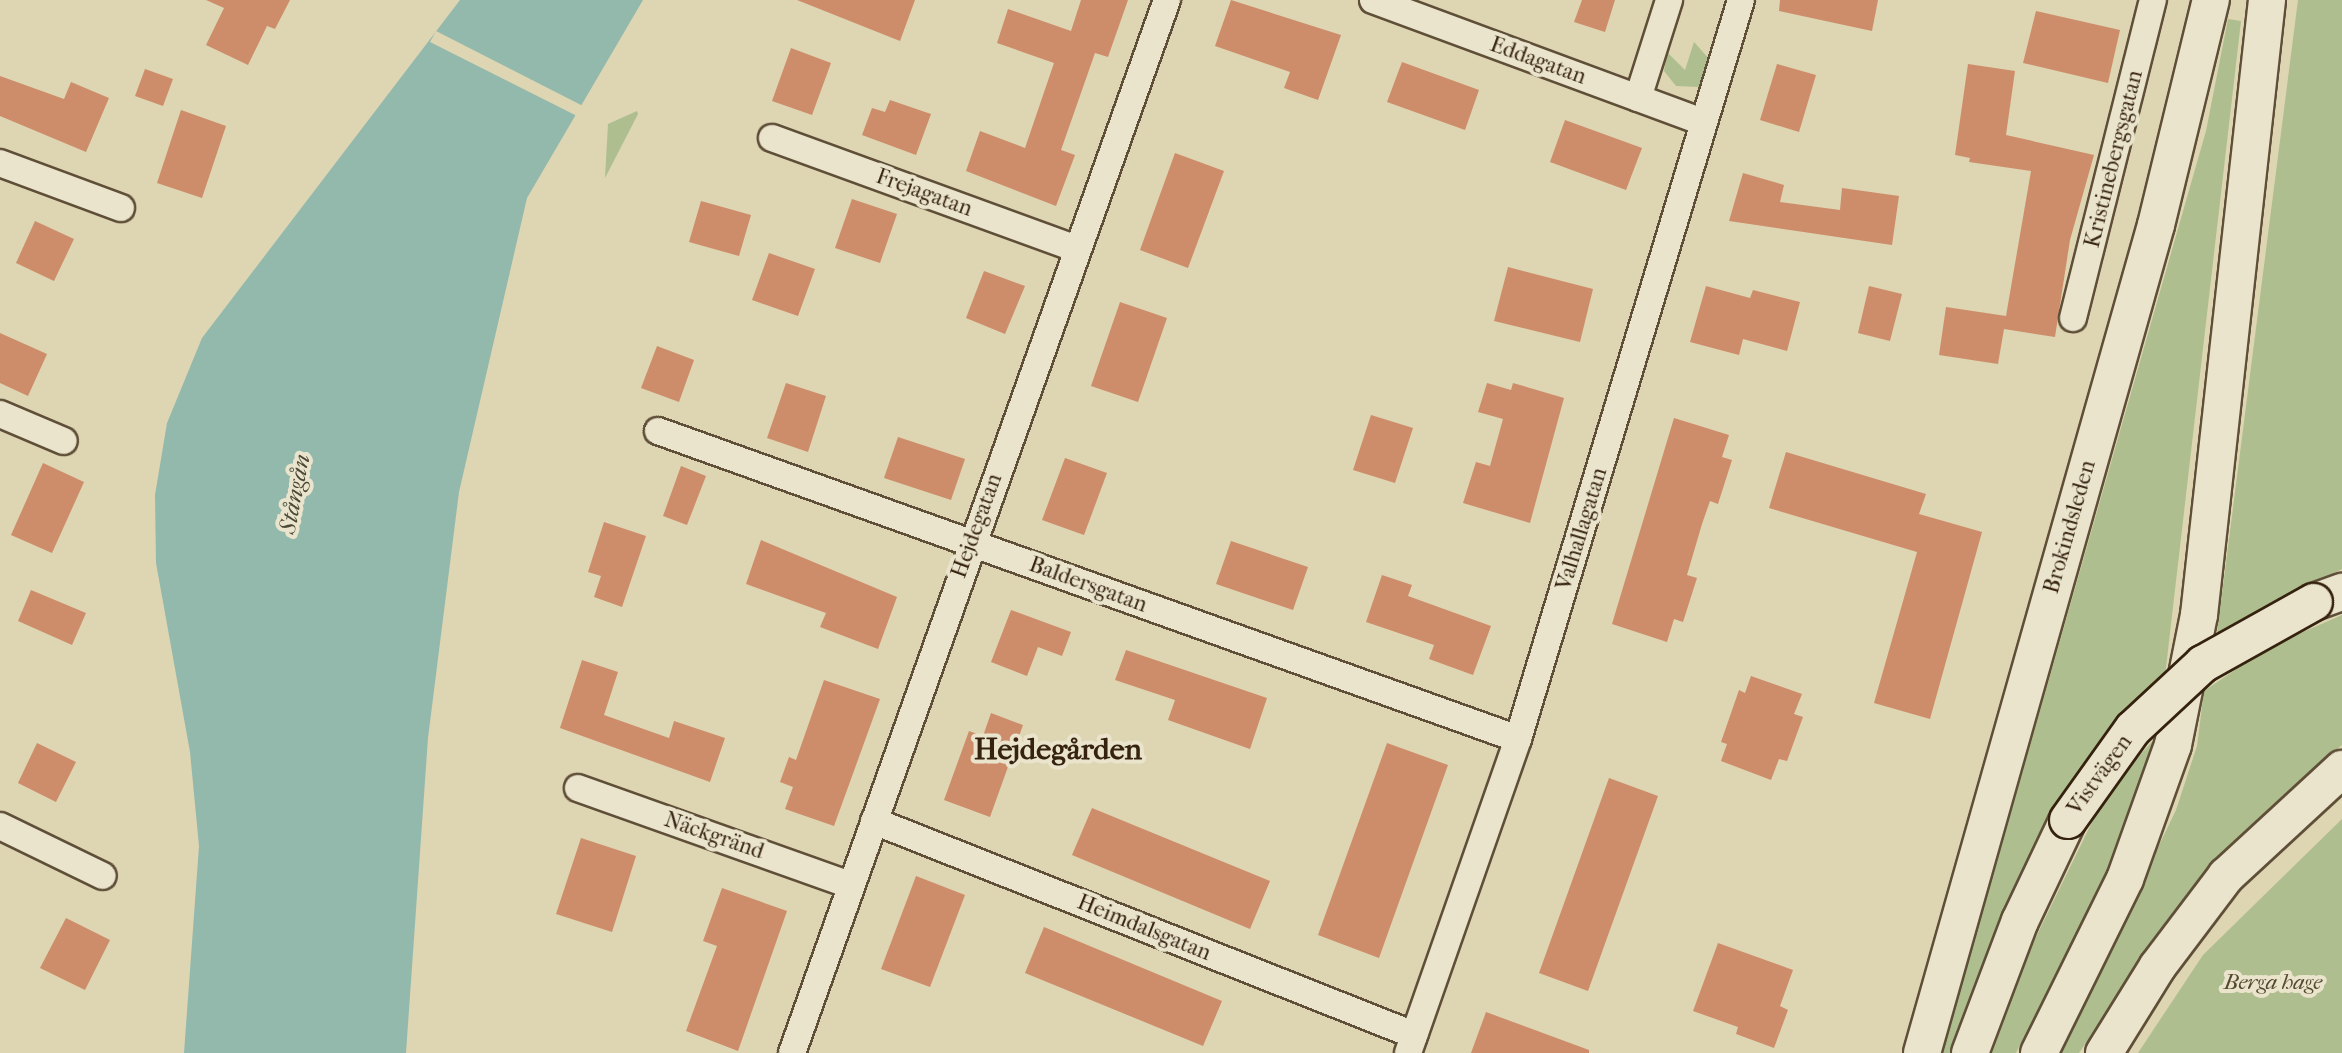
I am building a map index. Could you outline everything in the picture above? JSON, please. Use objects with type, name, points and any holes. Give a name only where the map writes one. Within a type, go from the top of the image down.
[{"type":"main road","name":"Brokindsleden","points":[[1922,1053],[2156,225],[2211,0]]},
{"type":"main road","points":[[2039,1053],[2125,879],[2154,811],[2173,745],[2199,615],[2267,0]]},
{"type":"main road","name":"Vistvägen","points":[[1970,1053],[2020,921],[2068,820],[2133,729],[2203,664],[2328,597]]},
{"type":"main road","points":[[2104,1053],[2158,966],[2226,876],[2342,769]]},
{"type":"street","name":"Hejdegatan","points":[[792,1053],[971,543],[1167,0]]},
{"type":"street","name":"Eddagatan","points":[[1373,0],[1703,122]]},
{"type":"street","points":[[1638,98],[1669,0]]},
{"type":"street","name":"Valhallagatan","points":[[1411,1044],[1518,739],[1741,0]]},
{"type":"street","name":"Kristinebergsgatan","points":[[2073,318],[2153,0]]},
{"type":"street","name":"Frejagatan","points":[[772,138],[1077,249]]},
{"type":"street","points":[[0,163],[121,208]]},
{"type":"street","points":[[0,414],[64,441]]},
{"type":"street","name":"Baldersgatan","points":[[658,431],[1518,739]]},
{"type":"street","name":"Näckgränd","points":[[578,788],[851,885]]},
{"type":"street","name":"Heimdalsgatan","points":[[874,821],[1411,1044]]},
{"type":"street","points":[[0,826],[103,876]]},
{"type":"green space","points":[[2298,0],[2342,0],[2342,569],[2217,633]]},
{"type":"green space","points":[[2228,19],[2241,21],[2165,676],[2097,747],[2047,821],[2001,918],[1950,1053],[1942,1053],[2206,131]]},
{"type":"green space","points":[[1694,42],[1711,61],[1708,77],[1699,87],[1676,86],[1664,71],[1667,52],[1685,70]]},
{"type":"green space","points":[[637,111],[638,114],[605,178],[608,124]]},
{"type":"green space","points":[[2342,615],[2342,745],[2231,845],[2177,908],[2079,1053],[2059,1053],[2176,810],[2197,746],[2204,691],[2269,647]]},
{"type":"green space","points":[[2157,736],[2118,850],[2016,1053],[1992,1053],[2034,941],[2095,816],[2115,783]]},
{"type":"green space","name":"Berga hage","points":[[2342,819],[2342,1053],[2138,1053],[2203,955]]},
{"type":"water","name":"Stångån","points":[[460,0],[643,0],[527,198],[459,492],[428,738],[406,1053],[184,1053],[199,846],[190,752],[156,563],[155,495],[167,423],[202,338]]},
{"type":"pier","points":[[436,31],[585,107],[579,117],[430,42]]},
{"type":"building","points":[[206,0],[290,0],[275,29],[267,26],[248,65],[206,45],[224,8]]},
{"type":"building","points":[[797,0],[915,0],[900,41]]},
{"type":"building","points":[[1081,0],[1128,0],[1108,57],[1095,53],[1061,150],[1075,155],[1056,206],[966,171],[980,131],[1025,148],[1054,63],[997,43],[1008,9],[1071,31]]},
{"type":"building","points":[[1231,0],[1341,35],[1318,100],[1284,88],[1290,72],[1215,46]]},
{"type":"building","points":[[1582,0],[1615,0],[1605,32],[1574,22]]},
{"type":"building","points":[[1780,0],[1878,0],[1872,31],[1779,11]]},
{"type":"building","points":[[2036,11],[2120,30],[2108,83],[2023,63]]},
{"type":"building","points":[[791,48],[831,63],[812,115],[772,101]]},
{"type":"building","points":[[1402,62],[1479,90],[1465,130],[1387,102]]},
{"type":"building","points":[[1777,64],[1816,75],[1799,132],[1760,120]]},
{"type":"building","points":[[1968,64],[2015,71],[2006,135],[2094,155],[2070,240],[2055,337],[2004,329],[1998,364],[1939,355],[1946,307],[2006,316],[2031,171],[1969,162],[1970,158],[1955,155]]},
{"type":"building","points":[[145,69],[173,79],[163,106],[135,96]]},
{"type":"building","points":[[0,76],[64,99],[71,82],[109,98],[86,152],[0,116]]},
{"type":"building","points":[[890,100],[931,114],[916,155],[862,135],[872,108],[885,112]]},
{"type":"building","points":[[181,110],[226,126],[202,198],[157,183]]},
{"type":"building","points":[[1565,120],[1642,148],[1626,190],[1550,162]]},
{"type":"building","points":[[1175,153],[1224,171],[1188,268],[1140,250]]},
{"type":"building","points":[[1743,173],[1784,185],[1780,202],[1840,210],[1842,188],[1899,196],[1892,245],[1729,221]]},
{"type":"building","points":[[852,199],[897,214],[880,263],[835,248]]},
{"type":"building","points":[[701,201],[751,215],[739,256],[689,242]]},
{"type":"building","points":[[35,221],[74,239],[54,281],[16,263]]},
{"type":"building","points":[[769,253],[815,269],[798,316],[752,300]]},
{"type":"building","points":[[1508,267],[1593,289],[1580,342],[1494,321]]},
{"type":"building","points":[[984,271],[1025,286],[1005,334],[966,318]]},
{"type":"building","points":[[1706,286],[1750,298],[1753,290],[1800,302],[1787,351],[1743,339],[1739,355],[1690,342]]},
{"type":"building","points":[[1869,286],[1902,294],[1890,341],[1858,333]]},
{"type":"building","points":[[1120,302],[1167,318],[1138,402],[1091,386]]},
{"type":"building","points":[[0,333],[47,354],[28,396],[0,383]]},
{"type":"building","points":[[657,346],[694,360],[679,402],[641,388]]},
{"type":"building","points":[[786,383],[826,396],[808,452],[767,438]]},
{"type":"building","points":[[1487,383],[1511,390],[1513,383],[1564,398],[1530,523],[1463,503],[1476,462],[1490,466],[1503,419],[1478,412]]},
{"type":"building","points":[[1371,415],[1413,428],[1395,483],[1353,470]]},
{"type":"building","points":[[1674,418],[1729,435],[1722,457],[1732,460],[1718,504],[1710,501],[1702,524],[1687,575],[1697,578],[1683,622],[1674,619],[1667,642],[1612,624]]},
{"type":"building","points":[[898,437],[965,459],[951,500],[884,478]]},
{"type":"building","points":[[1786,452],[1926,494],[1919,514],[1982,532],[1930,719],[1874,703],[1917,552],[1769,508]]},
{"type":"building","points":[[1065,458],[1107,473],[1084,535],[1042,520]]},
{"type":"building","points":[[43,463],[84,482],[52,553],[11,535]]},
{"type":"building","points":[[681,466],[706,476],[687,525],[663,516]]},
{"type":"building","points":[[604,522],[646,536],[622,607],[594,597],[601,576],[588,572]]},
{"type":"building","points":[[761,540],[897,597],[878,649],[820,627],[826,613],[746,584]]},
{"type":"building","points":[[1231,541],[1308,567],[1293,610],[1216,584]]},
{"type":"building","points":[[1382,575],[1412,585],[1408,596],[1491,626],[1473,675],[1429,659],[1434,645],[1366,622]]},
{"type":"building","points":[[31,590],[86,613],[72,645],[18,621]]},
{"type":"building","points":[[1011,610],[1071,632],[1062,656],[1038,647],[1027,676],[991,662]]},
{"type":"building","points":[[1126,650],[1267,698],[1250,749],[1168,720],[1175,700],[1115,680]]},
{"type":"building","points":[[582,660],[618,672],[604,715],[669,738],[674,721],[725,738],[710,782],[560,728]]},
{"type":"building","points":[[1751,676],[1802,694],[1794,714],[1803,717],[1787,761],[1779,759],[1771,780],[1721,761],[1727,744],[1721,742],[1739,690],[1745,693]]},
{"type":"building","points":[[824,680],[880,699],[834,826],[785,809],[793,787],[780,782],[789,757],[796,760]]},
{"type":"building","points":[[991,713],[1023,725],[990,817],[944,800],[969,731],[983,736]]},
{"type":"building","points":[[37,743],[76,762],[56,802],[18,783]]},
{"type":"building","points":[[1387,743],[1448,765],[1379,958],[1318,935]]},
{"type":"building","points":[[1609,778],[1658,796],[1588,991],[1539,973]]},
{"type":"building","points":[[1092,808],[1270,881],[1250,929],[1072,855]]},
{"type":"building","points":[[581,838],[636,856],[612,932],[556,914]]},
{"type":"building","points":[[916,876],[965,895],[930,987],[881,969]]},
{"type":"building","points":[[722,888],[787,911],[738,1051],[686,1031],[717,946],[703,941]]},
{"type":"building","points":[[66,918],[110,940],[85,990],[40,968]]},
{"type":"building","points":[[1044,927],[1222,1001],[1203,1046],[1025,973]]},
{"type":"building","points":[[1718,943],[1793,970],[1780,1006],[1788,1010],[1774,1048],[1736,1034],[1738,1027],[1693,1011]]},
{"type":"building","points":[[1486,1012],[1589,1050],[1589,1053],[1471,1053]]},
{"type":"district","name":"Hejdegården","points":[[1058,750]]}]
